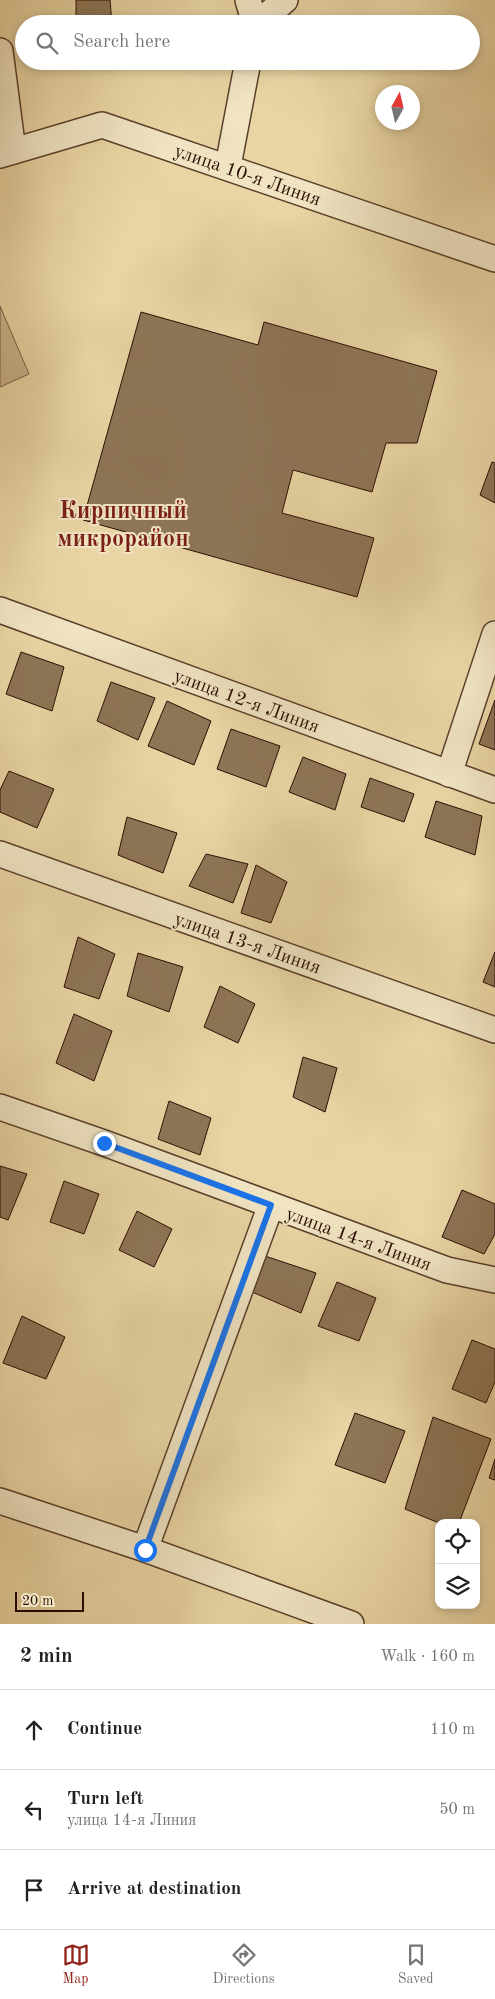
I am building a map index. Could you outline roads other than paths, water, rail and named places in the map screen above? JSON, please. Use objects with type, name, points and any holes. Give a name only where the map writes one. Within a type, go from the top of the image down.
[{"type":"street","points":[[248,0],[253,15]]},
{"type":"street","points":[[267,15],[285,0]]},
{"type":"street","points":[[0,51],[6,153]]},
{"type":"street","points":[[228,166],[246,70]]},
{"type":"street","name":"улица 10-я Линия","points":[[6,153],[102,125],[228,166],[495,259]]},
{"type":"street","name":"улица 12-я Линия","points":[[0,610],[495,790]]},
{"type":"street","points":[[449,774],[495,634]]},
{"type":"street","name":"улица 13-я Линия","points":[[0,854],[495,1030]]},
{"type":"street","name":"улица 14-я Линия","points":[[0,1107],[104,1143],[447,1270],[495,1280]]},
{"type":"street","points":[[145,1550],[271,1205]]},
{"type":"street","points":[[0,1501],[145,1550],[351,1624]]},
{"type":"district","name":"Кирпичный микрорайон","points":[[123,524]]}]
